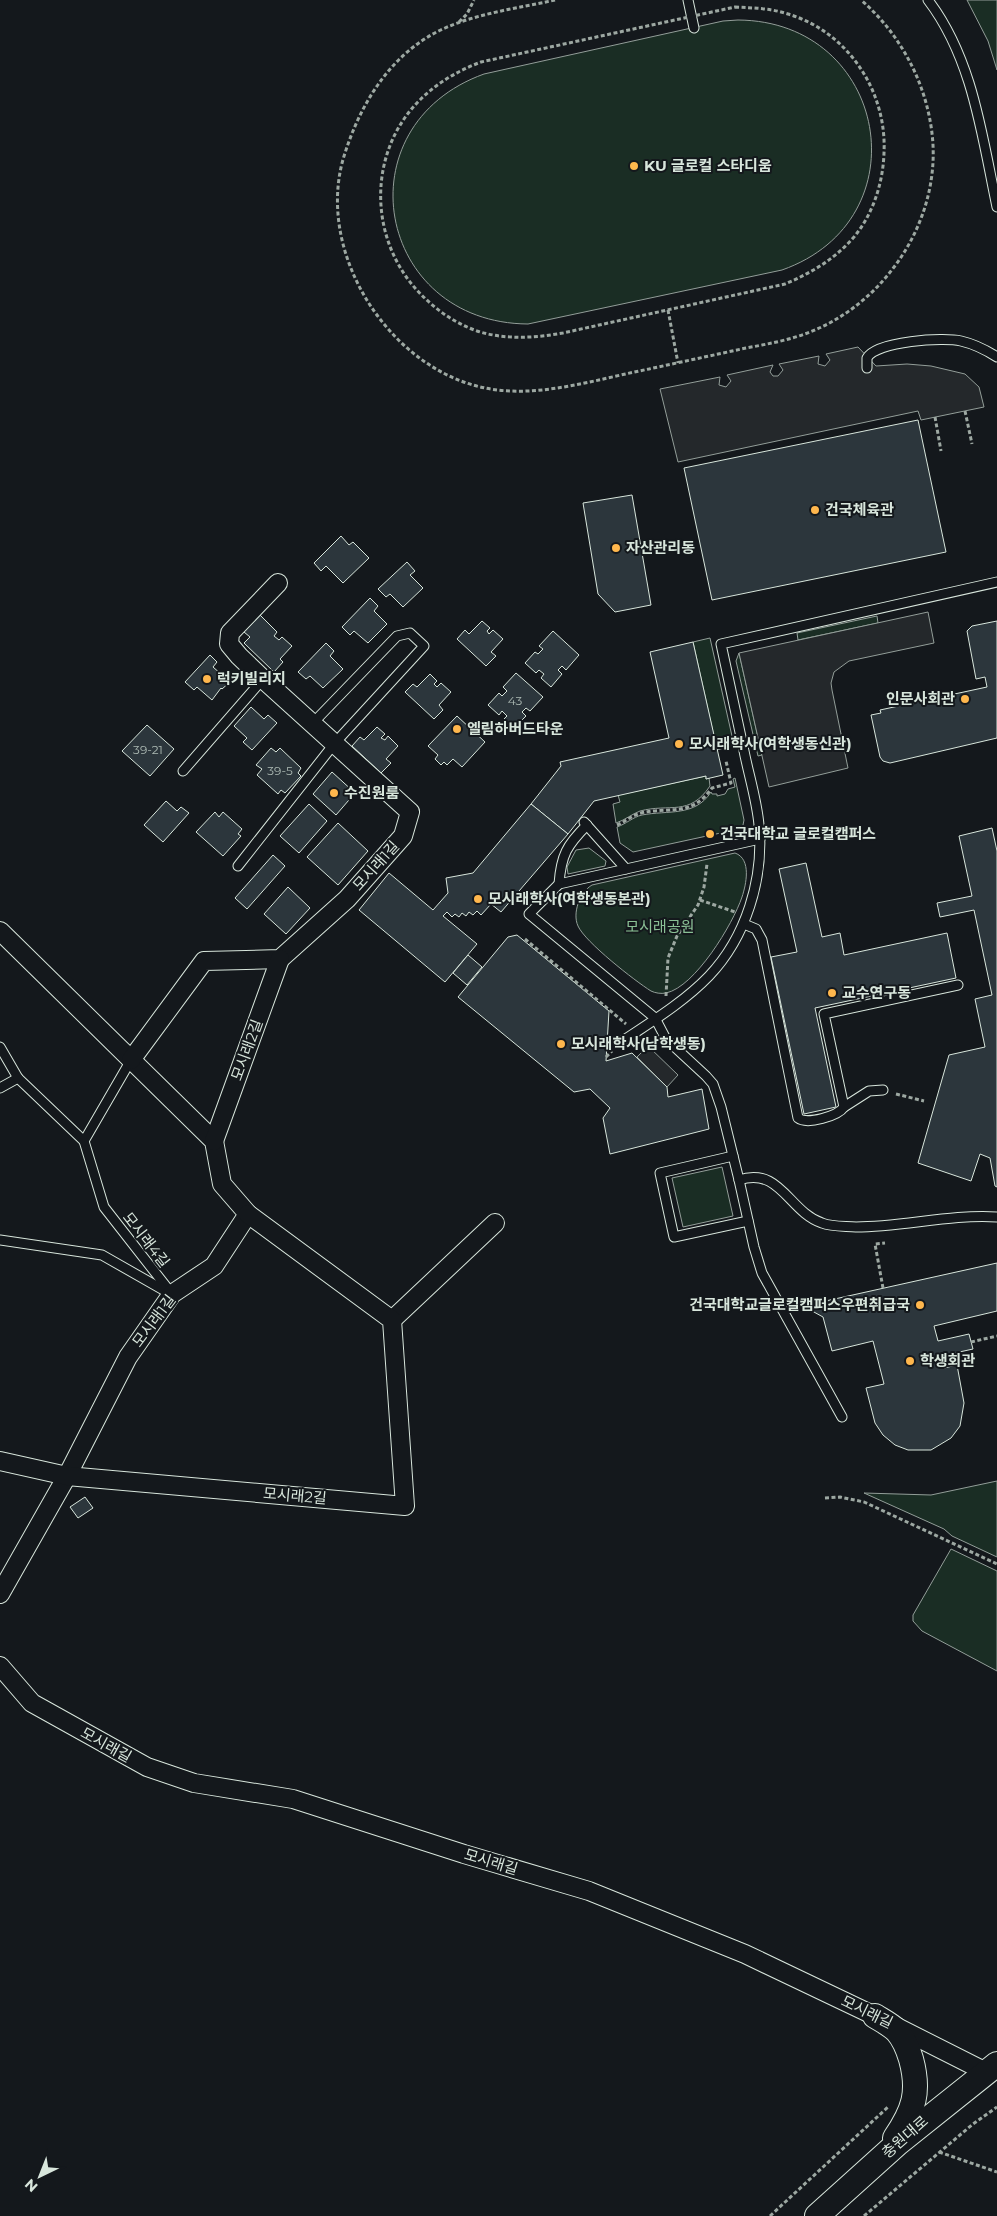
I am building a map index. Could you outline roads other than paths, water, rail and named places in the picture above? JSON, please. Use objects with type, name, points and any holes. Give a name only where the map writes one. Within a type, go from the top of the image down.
[{"type":"street","name":"모시래1길","points":[[278,583],[230,633],[229,644],[263,679],[410,812],[404,836],[347,899],[280,959]]},
{"type":"street","points":[[0,931],[214,1141],[222,1184],[248,1214],[392,1320],[495,1223]]},
{"type":"street","points":[[131,1060],[204,961],[280,959]]},
{"type":"street","name":"모시래2길","points":[[214,1141],[280,959]]},
{"type":"street","name":"모시래1길","points":[[0,1594],[67,1476],[128,1357],[172,1294],[214,1266],[248,1214]]},
{"type":"street","name":"모시래2길","points":[[0,1462],[67,1476],[405,1506],[392,1320]]},
{"type":"street","name":"모시래길","points":[[0,1666],[32,1703],[106,1746],[155,1770],[194,1783],[292,1798],[464,1854],[589,1891],[745,1954],[875,2016],[991,2068]]},
{"type":"street","points":[[875,2016],[896,2030],[904,2041],[914,2072],[915,2084],[912,2108],[883,2156]]},
{"type":"street","name":"충원대로","points":[[817,2216],[937,2110],[991,2068]]},
{"type":"lane","points":[[688,0],[694,28]]},
{"type":"lane","points":[[928,0],[951,36],[968,77],[997,207]]},
{"type":"lane","points":[[867,368],[867,358],[877,350],[941,339],[970,344],[997,357]]},
{"type":"lane","points":[[621,1042],[708,977],[734,942],[745,920],[754,890],[760,839],[758,815],[721,644],[997,582]]},
{"type":"lane","points":[[238,866],[334,744],[424,646],[410,633],[397,636],[312,724]]},
{"type":"lane","points":[[184,771],[263,679]]},
{"type":"lane","points":[[559,884],[560,866],[565,851],[585,824],[626,869]]},
{"type":"lane","points":[[760,839],[559,884],[529,914],[655,1018],[666,1039],[713,1084],[733,1156],[758,1260],[769,1288],[842,1417]]},
{"type":"lane","points":[[745,920],[756,929],[762,940],[798,1118],[805,1121],[835,1115],[869,1091],[883,1090]]},
{"type":"lane","points":[[844,1107],[824,1014],[958,985]]},
{"type":"lane","name":"모시래4길","points":[[0,1047],[18,1078],[84,1141],[104,1207],[172,1294]]},
{"type":"lane","points":[[84,1141],[131,1060]]},
{"type":"lane","points":[[0,1088],[18,1078]]},
{"type":"lane","points":[[733,1156],[660,1172],[674,1237],[748,1221]]},
{"type":"lane","points":[[739,1180],[752,1177],[764,1178],[778,1187],[808,1216],[830,1225],[866,1227],[997,1217]]},
{"type":"lane","name":"모시래4길","points":[[0,1240],[102,1255],[172,1294]]},
{"type":"place","name":"KU 글로컬 스타디움","points":[[634,166]]},
{"type":"place","name":"건국체육관","points":[[815,510]]},
{"type":"place","name":"자산관리동","points":[[616,548]]},
{"type":"place","name":"럭키빌리지","points":[[207,679]]},
{"type":"place","name":"인문사회관","points":[[965,699]]},
{"type":"place","name":"엘림하버드타운","points":[[457,729]]},
{"type":"place","name":"모시래학사(여학생동신관)","points":[[679,744]]},
{"type":"place","name":"수진원룸","points":[[334,793]]},
{"type":"place","name":"건국대학교 글로컬캠퍼스","points":[[710,834]]},
{"type":"place","name":"모시래학사(여학생동본관)","points":[[478,899]]},
{"type":"place","name":"교수연구동","points":[[832,993]]},
{"type":"place","name":"모시래학사(남학생동)","points":[[561,1044]]},
{"type":"place","name":"건국대학교글로컬캠퍼스우편취급국","points":[[920,1305]]},
{"type":"place","name":"학생회관","points":[[910,1361]]},
{"type":"park label","name":"모시래공원","points":[[660,927]]}]
